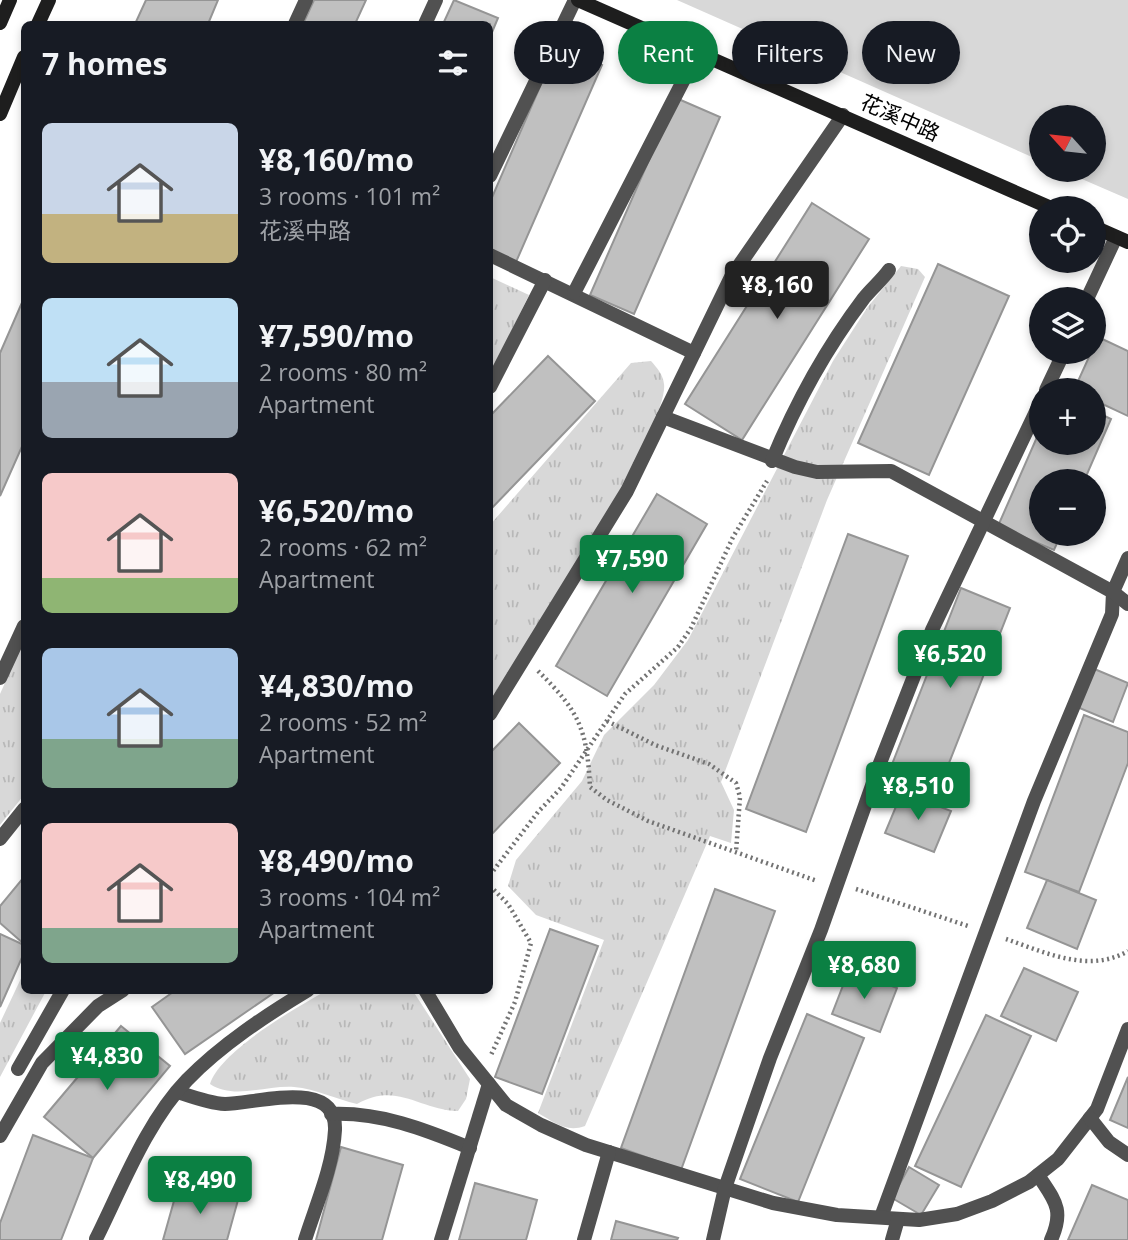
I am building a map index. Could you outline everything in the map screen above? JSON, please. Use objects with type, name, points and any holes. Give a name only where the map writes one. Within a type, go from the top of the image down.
[{"type":"street","points":[[0,23],[10,0]]},
{"type":"street","points":[[39,21],[49,0]]},
{"type":"street","points":[[296,21],[306,0]]},
{"type":"street","points":[[426,21],[436,0]]},
{"type":"street","points":[[493,170],[576,0]]},
{"type":"street","name":"花溪中路","points":[[576,0],[623,21]]},
{"type":"street","name":"花溪中路","points":[[718,63],[1029,198]]},
{"type":"street","points":[[0,114],[21,64]]},
{"type":"street","points":[[574,293],[682,84]]},
{"type":"street","points":[[493,708],[628,491],[731,277],[843,116]]},
{"type":"street","points":[[1094,287],[1122,240],[1106,233]]},
{"type":"street","points":[[493,257],[574,293],[694,353]]},
{"type":"street","points":[[772,461],[790,418],[831,349],[865,296],[889,270]]},
{"type":"street","points":[[493,381],[545,280]]},
{"type":"street","points":[[663,417],[772,461],[817,472],[891,471],[1113,592],[1128,604]]},
{"type":"street","points":[[713,1240],[725,1188],[770,1058],[932,630],[986,524],[1029,428]]},
{"type":"street","points":[[881,1217],[1034,801],[1112,614],[1113,592],[1128,558]]},
{"type":"street","points":[[0,678],[21,632]]},
{"type":"street","points":[[0,839],[21,812]]},
{"type":"street","points":[[18,1069],[60,994]]},
{"type":"street","points":[[0,1136],[5,1118],[42,1063],[98,1006],[117,994]]},
{"type":"street","points":[[96,1239],[159,1118],[178,1092],[216,1054],[301,994]]},
{"type":"street","points":[[427,994],[458,1047],[485,1080],[506,1105],[530,1119],[609,1152],[805,1210],[898,1219],[919,1220],[957,1214],[992,1201],[1058,1159],[1097,1109],[1128,1029]]},
{"type":"street","points":[[441,1240],[470,1148],[485,1080]]},
{"type":"street","points":[[178,1092],[222,1104],[312,1098],[326,1106],[335,1128],[328,1168],[305,1240]]},
{"type":"street","points":[[331,1114],[354,1113],[394,1119],[470,1148]]},
{"type":"street","points":[[1090,1118],[1109,1143],[1128,1155]]},
{"type":"street","points":[[584,1240],[609,1152]]},
{"type":"street","points":[[1038,1174],[1058,1204],[1057,1227],[1051,1240]]},
{"type":"street","points":[[892,1240],[898,1219]]},
{"type":"path","points":[[493,871],[538,812],[561,788],[625,694],[678,647],[691,628],[733,537],[770,477],[772,461]]},
{"type":"path","points":[[525,658],[565,697],[585,731],[590,787],[607,800],[648,821],[816,881],[837,883],[1075,961],[1099,961],[1128,951]]},
{"type":"path","points":[[607,721],[656,745],[709,764],[736,783],[740,797],[736,852]]},
{"type":"path","points":[[485,1080],[515,1002],[531,943],[508,904],[493,889]]},
{"type":"green space","points":[[677,0],[1128,0],[1128,199],[1089,182],[1106,182],[1106,105],[1029,105],[1029,156],[867,84],[960,84],[960,21],[862,21],[862,82],[848,76],[848,21],[732,21],[732,24]]},
{"type":"green space","points":[[901,266],[918,269],[925,277],[827,500],[721,782],[734,810],[731,843],[710,836],[585,1126],[560,1126],[538,1113],[604,940],[536,915],[508,886],[516,860],[582,781],[604,735],[654,685],[688,640],[833,361],[867,308]]},
{"type":"green space","points":[[493,278],[529,295],[493,369]]},
{"type":"green space","points":[[651,361],[661,374],[664,384],[660,408],[620,490],[591,540],[493,695],[493,522],[631,363]]},
{"type":"green space","points":[[21,647],[21,799],[0,825],[0,694]]},
{"type":"green space","points":[[21,978],[21,994],[44,994],[0,1077],[0,1023]]},
{"type":"green space","points":[[321,994],[415,994],[470,1079],[466,1099],[458,1111],[396,1096],[384,1095],[357,1104],[302,1088],[229,1091],[210,1084],[228,1058],[279,1019]]},
{"type":"building","points":[[146,0],[218,0],[209,21],[136,21]]},
{"type":"building","points":[[314,0],[366,0],[356,21],[304,21]]},
{"type":"building","points":[[454,0],[498,18],[493,30],[493,21],[444,21]]},
{"type":"building","points":[[541,84],[594,84],[516,262],[493,252],[493,195]]},
{"type":"building","points":[[676,98],[720,117],[634,314],[590,295]]},
{"type":"building","points":[[812,203],[869,239],[742,440],[685,404]]},
{"type":"building","points":[[938,264],[1009,296],[929,475],[858,443]]},
{"type":"building","points":[[21,305],[21,449],[0,496],[0,353]]},
{"type":"building","points":[[1106,341],[1128,351],[1128,416],[1106,406],[1106,378],[1079,378],[1086,364],[1106,364]]},
{"type":"building","points":[[548,356],[595,401],[493,507],[493,413]]},
{"type":"building","points":[[1106,417],[1111,419],[1106,430]]},
{"type":"building","points":[[1029,455],[1095,455],[1089,469],[1029,469],[1029,539],[998,526]]},
{"type":"building","points":[[657,494],[707,524],[607,696],[556,666]]},
{"type":"building","points":[[848,534],[908,556],[806,832],[746,809]]},
{"type":"building","points":[[961,588],[1010,608],[938,791],[889,772]]},
{"type":"building","points":[[1092,668],[1128,683],[1113,722],[1077,707]]},
{"type":"building","points":[[1084,715],[1128,732],[1128,763],[1079,892],[1025,872]]},
{"type":"building","points":[[519,723],[560,763],[493,833],[493,750]]},
{"type":"building","points":[[902,792],[951,811],[934,852],[885,833]]},
{"type":"building","points":[[1047,880],[1096,900],[1077,949],[1027,928]]},
{"type":"building","points":[[21,881],[21,941],[0,923],[0,906]]},
{"type":"building","points":[[715,889],[775,911],[681,1170],[621,1148]]},
{"type":"building","points":[[550,929],[598,946],[542,1094],[495,1077]]},
{"type":"building","points":[[0,934],[21,944],[21,960],[0,1007]]},
{"type":"building","points":[[1024,968],[1078,992],[1056,1041],[1001,1016]]},
{"type":"building","points":[[849,970],[897,988],[880,1032],[832,1014]]},
{"type":"building","points":[[170,994],[272,994],[185,1054],[152,1007]]},
{"type":"building","points":[[807,1014],[864,1038],[798,1202],[740,1179]]},
{"type":"building","points":[[986,1015],[1031,1036],[961,1187],[915,1166]]},
{"type":"building","points":[[121,1026],[170,1066],[93,1158],[44,1117]]},
{"type":"building","points":[[1128,1077],[1128,1128],[1110,1120]]},
{"type":"building","points":[[33,1135],[93,1158],[61,1240],[0,1240],[0,1223]]},
{"type":"building","points":[[341,1147],[403,1165],[382,1240],[316,1240]]},
{"type":"building","points":[[909,1167],[939,1185],[921,1215],[892,1198]]},
{"type":"building","points":[[179,1183],[238,1200],[227,1240],[163,1240]]},
{"type":"building","points":[[475,1183],[537,1200],[526,1240],[459,1240]]},
{"type":"building","points":[[1092,1185],[1128,1200],[1128,1240],[1068,1240]]},
{"type":"building","points":[[616,1221],[678,1238],[611,1240]]}]
